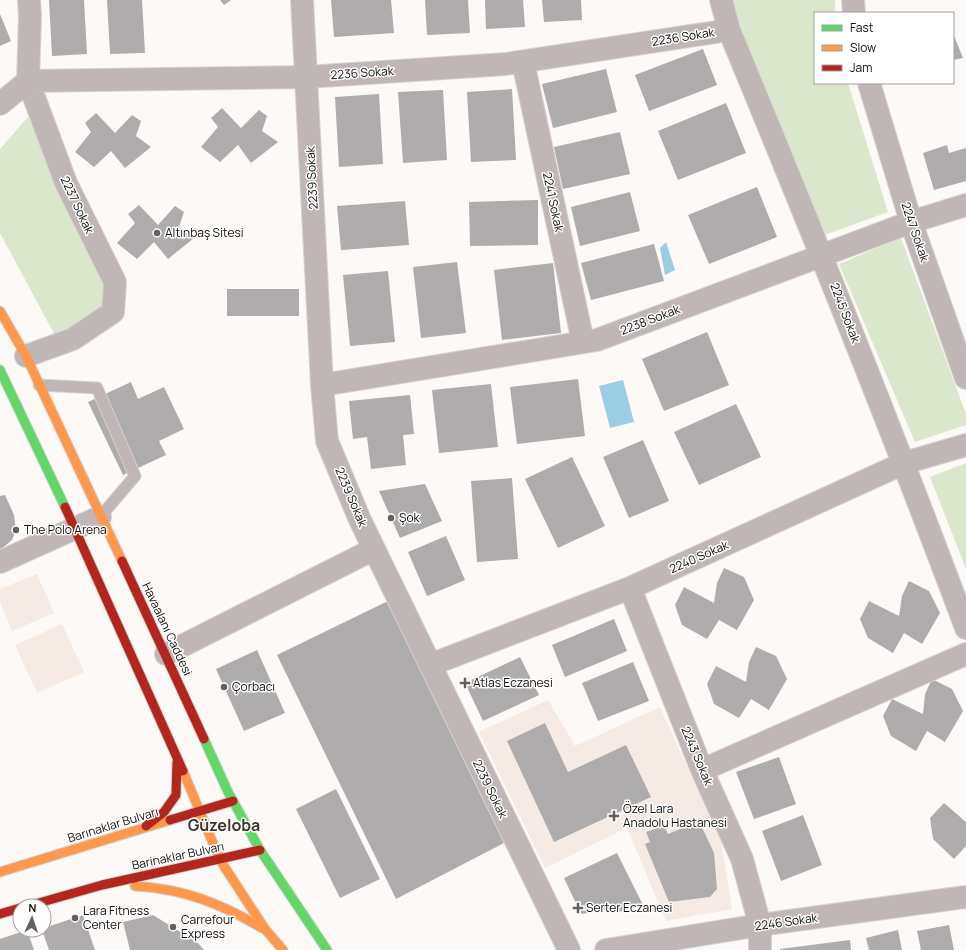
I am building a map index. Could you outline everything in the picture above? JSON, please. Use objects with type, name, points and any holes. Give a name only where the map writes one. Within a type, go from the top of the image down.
[{"type":"main road","name":"Havaalanı Caddesi","points":[[2,319],[26,356],[166,654],[233,801],[260,850],[327,950]]},
{"type":"main road","points":[[0,370],[75,529],[176,753],[220,860],[268,932],[283,950]]},
{"type":"main road","points":[[144,828],[164,812],[176,794],[176,753]]},
{"type":"main road","name":"Barınaklar Bulvarı","points":[[0,872],[233,801]]},
{"type":"main road","name":"Barinaklar Bulvarı","points":[[102,885],[260,850]]},
{"type":"main road","points":[[52,899],[102,885],[158,886],[183,891],[218,903],[268,932]]},
{"type":"main road","points":[[0,914],[12,910]]},
{"type":"street","name":"2237 Sokak","points":[[26,356],[73,339],[113,312],[115,282],[66,183],[28,81],[30,16],[28,0]]},
{"type":"street","name":"2239 Sokak","points":[[302,0],[322,385],[327,441],[374,549],[569,950]]},
{"type":"street","name":"2245 Sokak","points":[[721,0],[729,30],[823,255],[966,628]]},
{"type":"street","points":[[853,0],[854,12]]},
{"type":"street","name":"2236 Sokak","points":[[28,81],[307,77],[523,62],[729,30]]},
{"type":"street","name":"2241 Sokak","points":[[523,62],[583,342]]},
{"type":"street","points":[[0,104],[28,81]]},
{"type":"street","name":"2247 Sokak","points":[[868,84],[911,222],[966,378]]},
{"type":"street","name":"2238 Sokak","points":[[322,385],[597,340],[911,222],[966,205]]},
{"type":"street","name":"2240 Sokak","points":[[430,665],[630,588],[904,463],[966,445]]},
{"type":"street","points":[[0,562],[75,529],[100,516]]},
{"type":"street","points":[[166,654],[374,549]]},
{"type":"street","name":"2243 Sokak","points":[[630,588],[702,770],[742,859],[760,925],[760,950]]},
{"type":"street","points":[[702,770],[966,654]]},
{"type":"street","name":"2246 Sokak","points":[[606,950],[760,925],[966,897]]},
{"type":"lane","points":[[39,385],[97,388],[135,476],[100,516]]},
{"type":"shaded area","points":[[37,574],[54,613],[12,631],[0,601],[0,589]]},
{"type":"shaded area","points":[[62,624],[84,672],[37,693],[15,645]]},
{"type":"shaded area","name":"Özel Lara Anadolu Hastanesi","points":[[548,700],[575,746],[660,707],[721,841],[732,909],[666,921],[627,828],[545,868],[479,732]]},
{"type":"green space","points":[[725,0],[835,0],[835,12],[814,12],[814,84],[848,84],[888,212],[819,237]]},
{"type":"green space","points":[[28,117],[108,294],[106,311],[57,339],[0,233],[0,149]]},
{"type":"green space","points":[[901,238],[966,414],[966,425],[915,442],[839,264]]},
{"type":"green space","points":[[966,463],[966,569],[930,477]]},
{"type":"water","points":[[666,242],[675,270],[665,275],[660,248]]},
{"type":"water","points":[[623,380],[634,422],[610,428],[599,386]]},
{"type":"building","points":[[49,0],[84,0],[87,54],[52,56]]},
{"type":"building","points":[[107,0],[142,0],[145,53],[110,54]]},
{"type":"building","points":[[220,0],[231,0],[224,5]]},
{"type":"building","points":[[331,0],[391,0],[394,33],[334,37]]},
{"type":"building","points":[[425,0],[468,0],[470,33],[427,35]]},
{"type":"building","points":[[485,0],[523,0],[525,27],[486,29]]},
{"type":"building","points":[[542,0],[581,0],[582,20],[544,22]]},
{"type":"building","points":[[0,14],[11,41],[0,46]]},
{"type":"building","points":[[954,36],[963,58],[954,60]]},
{"type":"building","points":[[703,49],[717,85],[649,111],[635,75]]},
{"type":"building","points":[[606,69],[617,112],[553,128],[542,84]]},
{"type":"building","points":[[512,89],[516,160],[471,162],[467,92]]},
{"type":"building","points":[[443,90],[447,160],[403,163],[398,92]]},
{"type":"building","points":[[379,94],[383,164],[339,167],[335,97]]},
{"type":"building","points":[[726,103],[746,153],[678,180],[658,131]]},
{"type":"building","points":[[222,108],[241,128],[259,110],[267,116],[262,131],[278,142],[251,163],[238,145],[220,162],[201,147],[218,127],[211,118]]},
{"type":"building","points":[[96,113],[115,133],[132,115],[141,121],[136,136],[151,147],[125,168],[111,151],[94,167],[75,152],[91,132],[85,123]]},
{"type":"building","points":[[620,132],[630,174],[563,189],[554,147]]},
{"type":"building","points":[[947,145],[949,153],[966,148],[966,181],[934,190],[923,153]]},
{"type":"building","points":[[757,187],[777,237],[709,264],[688,215]]},
{"type":"building","points":[[630,192],[640,231],[580,246],[571,207]]},
{"type":"building","points":[[538,200],[538,245],[470,246],[469,202]]},
{"type":"building","points":[[405,201],[409,245],[341,250],[337,206]]},
{"type":"building","name":"Altınbaş Sitesi","points":[[139,205],[158,225],[175,206],[184,212],[179,227],[194,238],[168,259],[154,242],[137,259],[117,243],[135,223],[128,214]]},
{"type":"building","points":[[654,244],[664,281],[591,300],[581,263]]},
{"type":"building","points":[[457,262],[466,333],[421,338],[413,267]]},
{"type":"building","points":[[553,263],[561,333],[502,340],[494,270]]},
{"type":"building","points":[[388,271],[395,342],[350,346],[343,275]]},
{"type":"building","points":[[227,289],[299,289],[299,316],[227,316]]},
{"type":"building","points":[[707,332],[729,385],[664,411],[642,359]]},
{"type":"building","points":[[578,379],[585,436],[517,444],[510,387]]},
{"type":"building","points":[[131,382],[138,399],[164,387],[184,429],[159,441],[166,455],[123,475],[88,402]]},
{"type":"building","points":[[491,384],[498,447],[439,453],[432,390]]},
{"type":"building","points":[[410,395],[414,434],[403,435],[406,465],[371,469],[367,437],[353,439],[349,401]]},
{"type":"building","points":[[736,404],[761,457],[699,485],[674,432]]},
{"type":"building","points":[[643,440],[669,501],[629,518],[603,457]]},
{"type":"building","points":[[572,457],[605,526],[558,548],[525,479]]},
{"type":"building","points":[[512,478],[518,559],[477,562],[471,481]]},
{"type":"building","points":[[425,484],[442,521],[400,538],[379,491]]},
{"type":"building","points":[[5,495],[14,515],[16,530],[12,540],[0,550],[0,496]]},
{"type":"building","points":[[446,536],[465,580],[427,596],[408,552]]},
{"type":"building","points":[[724,568],[744,577],[754,600],[737,630],[719,620],[707,639],[682,625],[675,605],[684,587],[714,603],[717,583]]},
{"type":"building","points":[[909,581],[929,591],[940,613],[922,644],[904,633],[893,653],[868,638],[860,619],[869,601],[899,616],[902,596]]},
{"type":"building","points":[[390,600],[506,842],[396,899],[277,655]]},
{"type":"building","points":[[614,619],[627,651],[565,677],[552,645]]},
{"type":"building","points":[[756,647],[776,656],[787,679],[769,710],[751,699],[739,718],[714,704],[707,684],[716,666],[746,682],[749,662]]},
{"type":"building","points":[[257,650],[285,713],[244,731],[216,669]]},
{"type":"building","points":[[520,657],[539,695],[483,721],[465,683]]},
{"type":"building","points":[[633,662],[649,701],[598,721],[582,683]]},
{"type":"building","points":[[932,679],[952,689],[963,711],[945,742],[927,731],[916,751],[891,736],[883,716],[892,699],[923,714],[925,694]]},
{"type":"building","points":[[545,723],[568,772],[626,745],[651,797],[554,842],[507,741]]},
{"type":"building","points":[[779,757],[796,804],[754,819],[736,772]]},
{"type":"building","points":[[336,789],[380,879],[340,898],[296,809]]},
{"type":"building","points":[[944,803],[966,822],[966,846],[954,859],[933,839],[930,818]]},
{"type":"building","points":[[803,815],[822,865],[781,881],[762,831]]},
{"type":"building","points":[[699,821],[714,853],[717,889],[710,897],[669,902],[645,844],[650,842],[646,832],[664,826],[668,834]]},
{"type":"building","points":[[617,853],[643,905],[615,913],[608,910],[581,914],[564,878]]},
{"type":"building","points":[[83,915],[95,950],[49,950],[45,938],[52,938],[52,925]]},
{"type":"building","points":[[153,915],[198,943],[204,950],[130,950],[123,922]]},
{"type":"building","points":[[949,925],[954,950],[921,950],[917,931]]},
{"type":"building","points":[[898,930],[902,950],[869,950],[866,938]]},
{"type":"building","points":[[12,935],[12,938],[30,938],[34,950],[0,950],[0,939]]},
{"type":"building","points":[[850,940],[851,950],[780,950],[780,949]]},
{"type":"traffic: fast","points":[[0,370],[65,507]]},
{"type":"traffic: fast","points":[[204,739],[228,792],[260,850],[327,950]]},
{"type":"traffic: slow","points":[[0,311],[26,356],[122,561]]},
{"type":"traffic: slow","points":[[183,771],[220,860],[265,929],[283,950]]},
{"type":"traffic: slow","points":[[0,872],[170,820]]},
{"type":"traffic: slow","points":[[135,886],[170,890],[186,894],[231,911],[262,928]]},
{"type":"traffic: jam","points":[[65,507],[183,771]]},
{"type":"traffic: jam","points":[[122,561],[204,739]]},
{"type":"traffic: jam","points":[[146,826],[164,812],[176,795],[177,762]]},
{"type":"traffic: jam","points":[[170,820],[233,801]]},
{"type":"traffic: jam","points":[[52,899],[102,885],[260,850]]},
{"type":"traffic: jam","points":[[0,914],[12,910]]},
{"type":"place","name":"Altınbaş Sitesi","points":[[157,233]]},
{"type":"place","name":"Şok","points":[[391,518]]},
{"type":"place","name":"The Polo Arena","points":[[16,530]]},
{"type":"place","name":"Atlas Eczanesi","points":[[465,683]]},
{"type":"place","name":"Çorbacı","points":[[224,687]]},
{"type":"place","name":"Özel Lara Anadolu Hastanesi","points":[[614,816]]},
{"type":"place","name":"Serter Eczanesi","points":[[578,908]]},
{"type":"place","name":"Lara Fitness Center","points":[[75,918]]},
{"type":"place","name":"Carrefour Express","points":[[173,927]]},
{"type":"district","name":"Güzeloba","points":[[224,825]]}]
